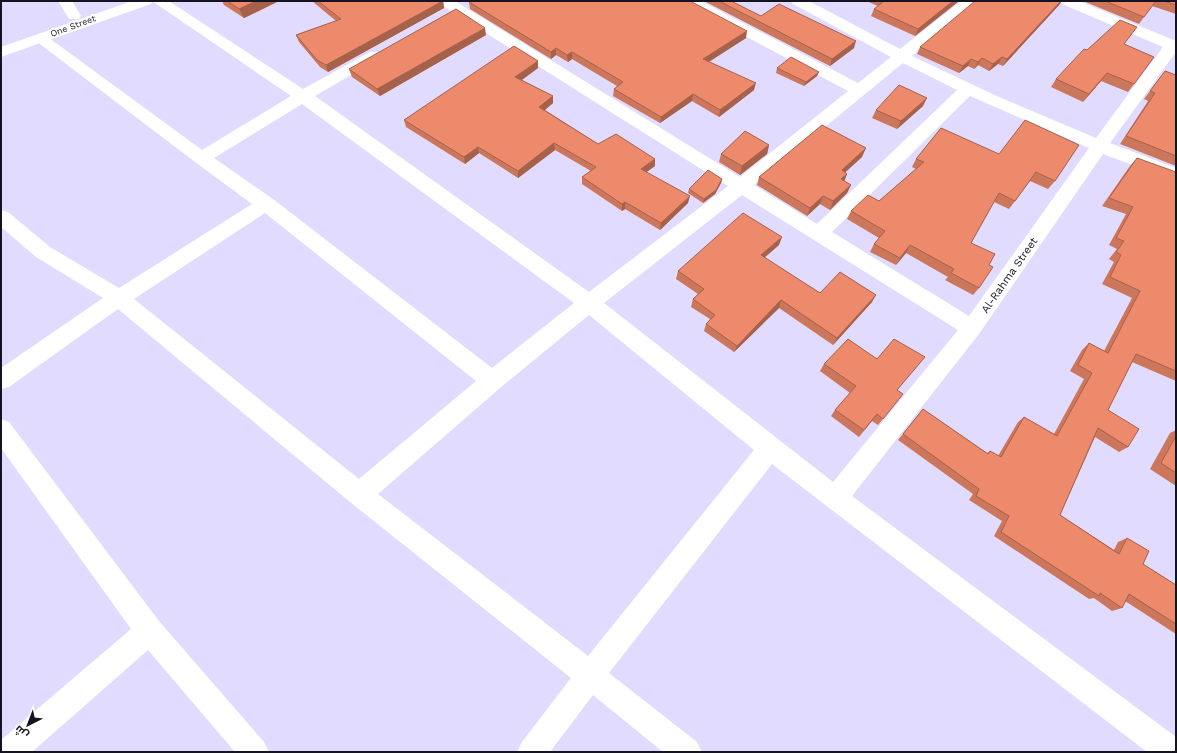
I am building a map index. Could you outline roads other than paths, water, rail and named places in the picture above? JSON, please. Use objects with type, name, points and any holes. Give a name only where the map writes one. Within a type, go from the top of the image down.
[{"type":"street","points":[[65,1],[74,16]]},
{"type":"street","name":"One Street","points":[[1,42],[118,1]]},
{"type":"street","name":"One Street","points":[[1,52],[146,1]]},
{"type":"street","points":[[159,1],[303,96],[588,303],[770,448],[836,497],[1159,748]]},
{"type":"street","points":[[690,1],[859,90]]},
{"type":"street","points":[[798,1],[901,56],[968,89],[1099,146],[1176,175]]},
{"type":"street","points":[[359,494],[492,380],[588,303],[741,186],[970,1]]},
{"type":"street","points":[[1067,1],[1174,46]]},
{"type":"street","points":[[454,7],[972,328]]},
{"type":"street","points":[[40,38],[200,158],[266,204],[492,380]]},
{"type":"street","points":[[200,158],[390,46]]},
{"type":"street","name":"Al-Rahma Street","points":[[836,497],[972,328],[1099,146],[1174,46]]},
{"type":"street","points":[[819,233],[968,89]]},
{"type":"street","points":[[1,380],[118,298],[266,204]]},
{"type":"street","points":[[1,217],[43,252],[118,298],[359,494],[589,677],[686,752]]},
{"type":"street","points":[[1,429],[149,631],[254,752]]},
{"type":"street","points":[[532,752],[589,677],[770,448]]},
{"type":"street","points":[[10,752],[149,631]]}]
